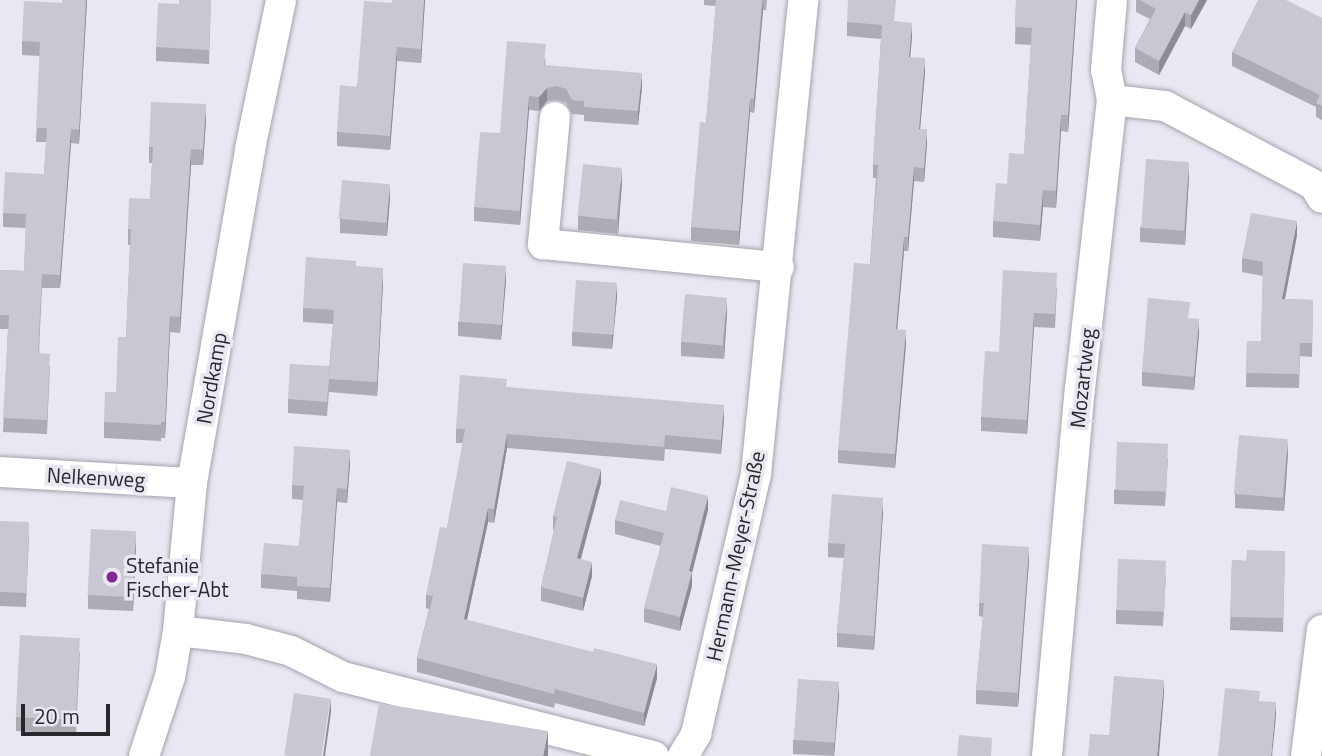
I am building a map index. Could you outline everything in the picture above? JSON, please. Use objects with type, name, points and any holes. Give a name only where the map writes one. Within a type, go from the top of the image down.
[{"type":"street","name":"Nordkamp","points":[[144,756],[160,717],[178,631],[192,483],[250,149],[281,0]]},
{"type":"street","name":"Hermann-Meyer-Straße","points":[[683,756],[696,734],[756,474],[779,267],[803,0]]},
{"type":"street","name":"Mozartweg","points":[[1047,756],[1080,389],[1112,100],[1106,70],[1112,0]]},
{"type":"street","points":[[1112,100],[1165,106],[1314,185],[1322,198]]},
{"type":"street","points":[[555,117],[543,244],[779,267]]},
{"type":"street","name":"Nelkenweg","points":[[0,472],[192,483]]},
{"type":"street","points":[[1306,756],[1322,630]]},
{"type":"street","points":[[178,631],[258,642],[291,651],[343,677],[654,756]]},
{"type":"building","points":[[63,0],[86,0],[79,130],[71,129],[60,275],[42,274],[38,353],[50,354],[47,420],[3,418],[9,315],[0,315],[0,270],[24,271],[26,214],[3,213],[5,172],[44,174],[47,128],[36,128],[40,42],[22,41],[24,1],[62,3]]},
{"type":"building","points":[[179,0],[211,0],[209,50],[156,47],[158,3],[179,4]]},
{"type":"building","points":[[393,0],[424,0],[421,49],[397,47],[390,136],[337,132],[340,85],[357,87],[364,1],[392,3]]},
{"type":"building","points":[[716,0],[762,0],[754,99],[750,99],[739,231],[691,227],[700,122],[706,123]]},
{"type":"building","points":[[848,0],[896,0],[894,21],[912,23],[909,57],[925,58],[919,129],[927,129],[924,168],[914,167],[908,237],[904,237],[896,329],[906,330],[895,454],[838,450],[854,263],[870,264],[878,165],[873,164],[882,25],[847,22]]},
{"type":"building","points":[[1016,0],[1076,0],[1068,115],[1061,115],[1056,191],[1043,190],[1040,225],[993,221],[996,183],[1007,184],[1009,153],[1024,154],[1032,28],[1015,27]]},
{"type":"building","points":[[1140,0],[1199,0],[1191,15],[1185,12],[1159,61],[1135,48],[1156,9]]},
{"type":"building","points":[[1258,0],[1286,0],[1322,18],[1322,106],[1316,103],[1320,95],[1232,52]]},
{"type":"building","points":[[507,41],[546,44],[544,65],[642,73],[638,111],[584,107],[584,101],[572,100],[566,89],[557,86],[547,88],[539,97],[529,96],[520,211],[474,207],[480,132],[500,133]]},
{"type":"building","points":[[151,102],[206,104],[203,150],[191,149],[180,317],[170,316],[165,422],[161,422],[161,425],[104,422],[105,392],[116,392],[118,337],[126,337],[131,229],[128,229],[129,198],[150,199],[153,147],[149,147]]},
{"type":"building","points":[[1146,159],[1189,162],[1184,231],[1141,228]]},
{"type":"building","points":[[583,164],[622,168],[616,220],[578,216]]},
{"type":"building","points":[[342,180],[390,184],[386,223],[339,219]]},
{"type":"building","points":[[1251,213],[1297,221],[1282,299],[1313,300],[1312,343],[1300,343],[1299,374],[1246,373],[1247,341],[1261,341],[1263,262],[1242,258]]},
{"type":"building","points":[[306,257],[356,261],[356,266],[383,268],[377,382],[329,379],[327,402],[288,399],[290,364],[329,366],[329,377],[334,310],[303,308]]},
{"type":"building","points":[[463,263],[506,266],[502,325],[459,322]]},
{"type":"building","points":[[1003,270],[1057,273],[1055,314],[1034,313],[1027,420],[981,417],[985,351],[999,352]]},
{"type":"building","points":[[576,280],[617,283],[613,335],[572,332]]},
{"type":"building","points":[[685,294],[727,298],[723,345],[681,342]]},
{"type":"building","points":[[1148,298],[1190,302],[1188,318],[1199,319],[1194,377],[1142,372]]},
{"type":"building","points":[[460,375],[507,379],[506,387],[724,405],[721,440],[665,435],[664,447],[507,434],[494,509],[488,508],[464,619],[593,652],[594,648],[657,664],[644,713],[555,689],[554,694],[417,658],[433,596],[426,595],[440,527],[447,528],[465,429],[456,429]]},
{"type":"building","points":[[1239,435],[1288,439],[1283,498],[1234,494]]},
{"type":"building","points":[[1117,442],[1168,444],[1166,492],[1115,490]]},
{"type":"building","points":[[294,446],[350,450],[347,489],[337,488],[330,588],[297,586],[297,577],[261,574],[264,543],[299,546],[304,486],[292,485]]},
{"type":"building","points":[[567,461],[601,469],[577,558],[592,562],[583,598],[541,587],[557,517],[553,516]]},
{"type":"building","points":[[671,487],[708,496],[680,617],[644,608],[664,533],[615,520],[620,500],[666,511]]},
{"type":"building","points":[[832,494],[883,498],[874,636],[837,633],[845,544],[828,543]]},
{"type":"building","points":[[0,521],[29,522],[27,593],[0,592]]},
{"type":"building","name":"Stefanie Fischer-Abt","points":[[91,529],[136,531],[132,597],[88,595]]},
{"type":"building","points":[[982,544],[1029,547],[1018,693],[976,690],[984,603],[979,603]]},
{"type":"building","points":[[1247,550],[1285,551],[1283,618],[1230,617],[1232,560],[1246,561]]},
{"type":"building","points":[[1118,559],[1166,561],[1164,612],[1116,610]]},
{"type":"building","points":[[20,635],[80,638],[76,720],[16,717]]},
{"type":"building","points":[[1114,676],[1164,680],[1157,756],[1088,756],[1090,734],[1109,735]]},
{"type":"building","points":[[798,679],[839,682],[835,743],[794,740]]},
{"type":"building","points":[[1225,688],[1260,691],[1259,701],[1276,702],[1271,756],[1218,756]]},
{"type":"building","points":[[294,693],[331,699],[321,756],[284,755]]},
{"type":"building","points":[[379,703],[548,731],[543,756],[370,756]]},
{"type":"building","points":[[959,735],[992,738],[991,756],[957,756]]},
{"type":"place","name":"Stefanie Fischer-Abt","points":[[112,577]]}]
